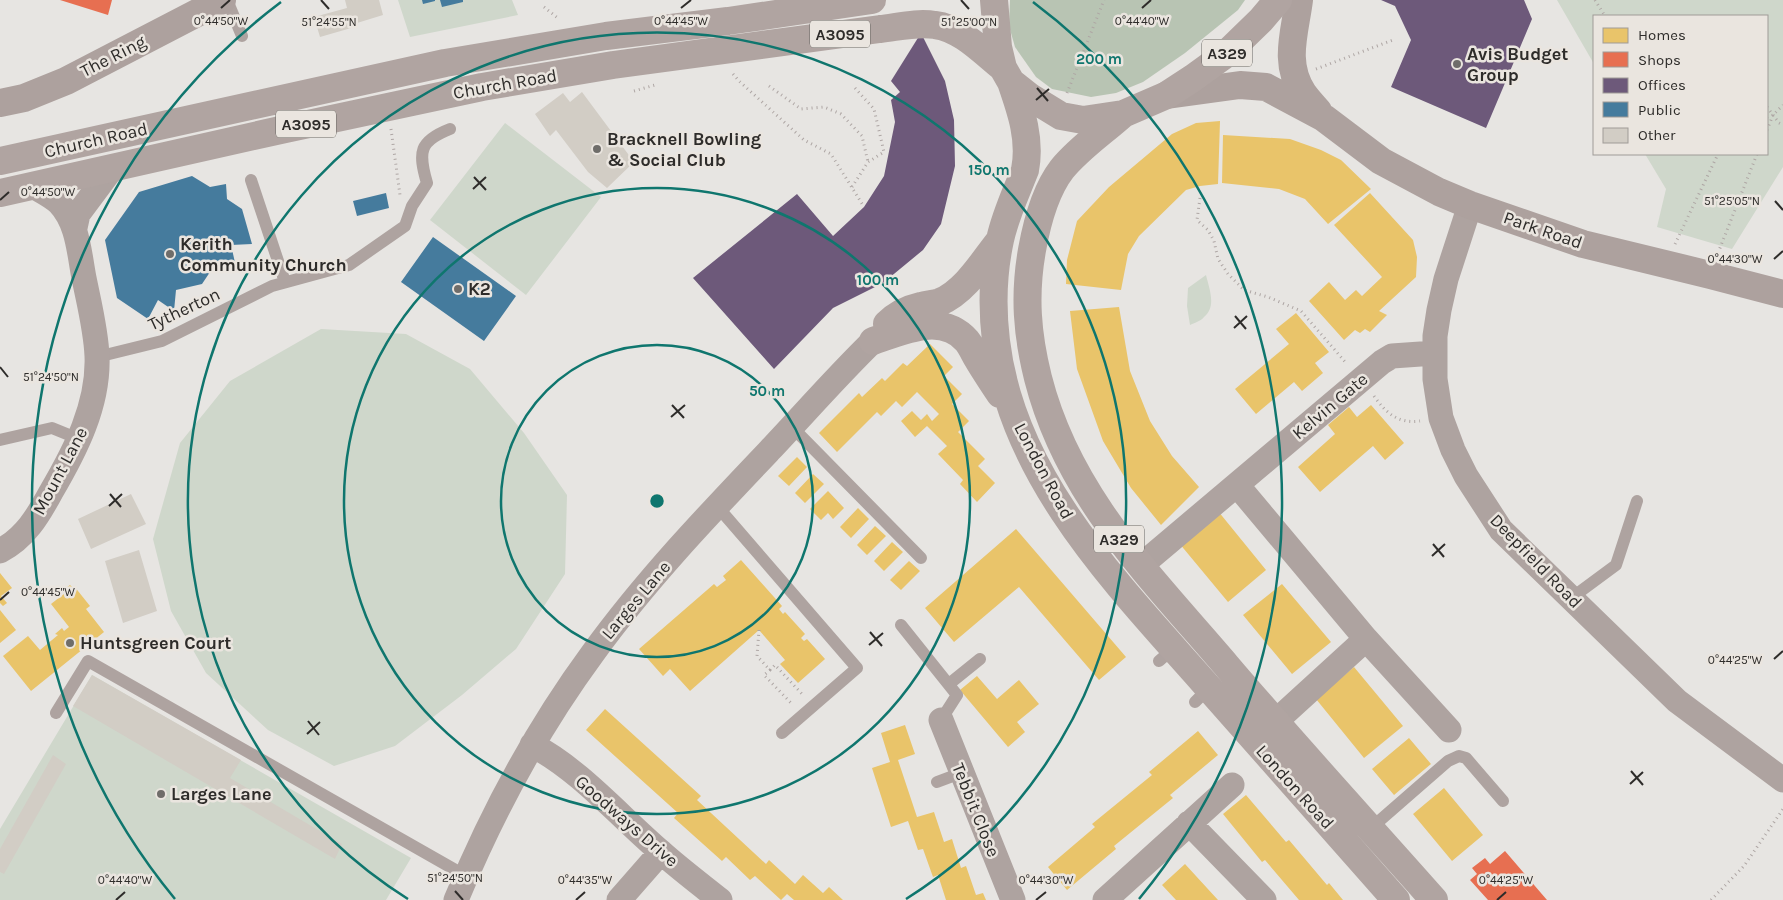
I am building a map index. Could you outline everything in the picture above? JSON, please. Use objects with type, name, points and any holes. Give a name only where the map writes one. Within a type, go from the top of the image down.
[{"type":"main road","name":"Church Road","points":[[0,162],[445,63],[606,36],[872,0]]},
{"type":"main road","name":"A329","points":[[994,0],[996,33],[1007,75],[1030,98],[1060,116],[1084,120],[1123,114],[1167,95],[1226,54],[1262,20],[1278,0]]},
{"type":"main road","name":"Church Road","points":[[0,193],[387,106],[492,85],[613,65],[880,29],[934,24],[946,28],[965,38],[1007,75]]},
{"type":"main road","name":"London Road","points":[[1007,75],[1023,120],[1027,138],[1027,159],[1000,240],[994,299],[996,341],[1006,395],[1044,480],[1060,508],[1135,606],[1166,655],[1396,900]]},
{"type":"main road","name":"London Road","points":[[1123,114],[1062,169],[1046,199],[1034,241],[1026,296],[1028,330],[1043,397],[1060,444],[1099,512],[1136,561],[1275,722],[1434,900]]},
{"type":"main road","points":[[873,341],[895,316],[922,306],[940,302],[964,284],[1000,240]]},
{"type":"main road","points":[[873,341],[924,325],[940,326],[954,330],[967,341],[1014,416]]},
{"type":"street","name":"The Ring","points":[[0,103],[24,98],[66,81],[222,0]]},
{"type":"street","name":"Park Road","points":[[1299,0],[1292,42],[1292,67],[1303,92],[1324,118]]},
{"type":"street","name":"Park Road","points":[[1167,95],[1240,86],[1254,85],[1266,87],[1324,118],[1381,161],[1439,192],[1470,205],[1583,244],[1783,294]]},
{"type":"street","points":[[75,228],[78,214],[112,167]]},
{"type":"street","name":"Mount Lane","points":[[0,551],[10,546],[23,535],[33,522],[69,460],[89,413],[97,357],[92,314],[75,228],[59,203],[33,186]]},
{"type":"street","name":"Deepfield Road","points":[[1470,205],[1446,279],[1435,336],[1435,379],[1441,418],[1453,450],[1466,476],[1501,530],[1570,599],[1677,701],[1783,780]]},
{"type":"street","name":"Larges Lane","points":[[456,900],[466,876],[532,745],[614,624],[716,506],[873,341]]},
{"type":"street","name":"Kelvin Gate","points":[[1151,557],[1382,362],[1392,356],[1435,353]]},
{"type":"street","points":[[1237,485],[1366,639],[1449,730]]},
{"type":"street","points":[[1275,722],[1366,639]]},
{"type":"street","name":"Tebbit Close","points":[[941,720],[1013,900]]},
{"type":"street","name":"Goodways Drive","points":[[532,745],[545,751],[569,770],[661,852],[720,900]]},
{"type":"street","points":[[1105,900],[1232,786]]},
{"type":"street","points":[[1189,823],[1264,900]]},
{"type":"street","points":[[619,900],[661,852]]},
{"type":"lane","points":[[227,0],[242,36]]},
{"type":"lane","points":[[407,220],[412,206],[427,183],[422,164],[425,144],[435,135],[450,128]]},
{"type":"lane","points":[[251,180],[285,282]]},
{"type":"lane","name":"Tytherton","points":[[97,357],[162,341],[272,286],[349,265],[407,220]]},
{"type":"lane","points":[[792,427],[921,558]]},
{"type":"lane","points":[[0,440],[52,428],[79,439]]},
{"type":"lane","points":[[1570,599],[1616,565],[1637,501]]},
{"type":"lane","points":[[716,506],[857,668],[782,733]]},
{"type":"lane","points":[[901,626],[957,695],[941,720]]},
{"type":"lane","points":[[949,684],[980,659]]},
{"type":"lane","points":[[56,713],[88,661],[466,876]]},
{"type":"lane","points":[[1370,828],[1448,761],[1459,756],[1466,758],[1502,802]]},
{"type":"lane","points":[[937,782],[961,773]]},
{"type":"path","points":[[1066,96],[1104,0]]},
{"type":"path","points":[[1595,0],[1604,15]]},
{"type":"path","points":[[544,6],[561,21]]},
{"type":"path","points":[[1309,72],[1392,40]]},
{"type":"path","points":[[729,69],[739,81],[804,140],[831,154],[864,207]]},
{"type":"path","points":[[769,86],[801,109],[824,107],[841,114],[862,136],[868,162]]},
{"type":"path","points":[[852,186],[868,162],[884,152],[874,109],[856,88]]},
{"type":"path","points":[[1768,117],[1783,105]]},
{"type":"path","points":[[387,106],[407,220]]},
{"type":"path","points":[[1768,108],[1779,123],[1783,124]]},
{"type":"path","points":[[1768,127],[1772,115]]},
{"type":"path","points":[[1665,264],[1718,155]]},
{"type":"path","points":[[1710,275],[1757,155]]},
{"type":"path","points":[[1200,198],[1197,220],[1208,230],[1214,240],[1218,260],[1228,274],[1244,290],[1268,297],[1301,311],[1348,365]]},
{"type":"path","points":[[1372,394],[1394,418],[1414,422],[1441,418]]},
{"type":"path","points":[[758,630],[757,656],[770,670]]},
{"type":"path","points":[[803,715],[764,675],[774,665],[814,706]]},
{"type":"path","points":[[1711,900],[1744,866],[1783,809]]},
{"type":"shaded area","points":[[398,0],[512,0],[518,15],[410,37]]},
{"type":"shaded area","points":[[1557,0],[1783,0],[1783,167],[1732,249],[1657,227],[1666,189],[1646,155],[1768,155],[1768,15],[1593,15],[1593,62]]},
{"type":"shaded area","points":[[505,123],[601,197],[526,295],[430,220]]},
{"type":"shaded area","points":[[1206,275],[1211,297],[1210,308],[1203,318],[1190,325],[1187,306],[1188,288]]},
{"type":"shaded area","points":[[321,329],[406,334],[470,369],[524,433],[567,495],[565,574],[516,649],[462,695],[395,746],[334,766],[268,730],[206,673],[171,611],[153,539],[180,443],[230,381]]},
{"type":"shaded area","name":"Larges Lane","points":[[92,675],[411,858],[386,900],[0,900],[0,829]]},
{"type":"green space","points":[[1010,0],[1245,0],[1238,10],[1185,53],[1143,82],[1116,93],[1091,97],[1052,89],[1036,77],[1015,47],[1009,26]]},
{"type":"building: Homes","points":[[1220,121],[1218,184],[1186,190],[1139,236],[1128,254],[1121,290],[1066,284],[1067,260],[1077,221],[1109,187],[1172,134],[1196,123]]},
{"type":"building: Homes","points":[[1223,135],[1290,139],[1321,150],[1341,160],[1371,189],[1328,224],[1305,199],[1279,189],[1222,183]]},
{"type":"building: Homes","points":[[1370,193],[1413,240],[1417,257],[1416,277],[1379,311],[1387,315],[1370,332],[1365,329],[1360,333],[1355,330],[1344,340],[1309,301],[1329,282],[1345,300],[1356,290],[1362,296],[1382,277],[1334,225]]},
{"type":"building: Homes","points":[[1119,307],[1130,371],[1150,421],[1172,456],[1199,487],[1161,525],[1131,488],[1103,441],[1077,369],[1070,311]]},
{"type":"building: Homes","points":[[1296,313],[1329,352],[1315,363],[1323,373],[1302,391],[1294,382],[1256,414],[1235,389],[1289,344],[1276,329]]},
{"type":"building: Homes","points":[[930,344],[953,367],[944,376],[962,394],[952,404],[969,421],[958,432],[985,459],[978,466],[995,483],[977,502],[960,484],[963,480],[938,454],[947,446],[927,426],[915,437],[901,421],[912,411],[921,420],[927,414],[932,421],[939,414],[917,392],[902,407],[896,401],[881,416],[877,412],[837,452],[819,433],[859,393],[862,397],[882,378],[885,381],[903,363],[907,366]]},
{"type":"building: Homes","points":[[1371,405],[1404,443],[1385,460],[1373,446],[1320,492],[1298,467],[1335,434],[1328,425],[1349,407],[1357,417]]},
{"type":"building: Homes","points":[[797,457],[807,467],[789,486],[778,476]]},
{"type":"building: Homes","points":[[813,474],[824,484],[805,503],[795,493]]},
{"type":"building: Homes","points":[[828,491],[844,508],[833,519],[828,513],[821,520],[810,509]]},
{"type":"building: Homes","points":[[858,508],[869,519],[851,538],[840,527]]},
{"type":"building: Homes","points":[[1218,511],[1266,570],[1228,602],[1179,543]]},
{"type":"building: Homes","points":[[875,526],[886,536],[867,555],[857,545]]},
{"type":"building: Homes","points":[[1016,529],[1126,657],[1099,680],[1019,587],[954,642],[925,608]]},
{"type":"building: Homes","points":[[892,542],[903,552],[884,571],[874,561]]},
{"type":"building: Homes","points":[[741,560],[782,606],[779,609],[783,614],[785,612],[805,634],[801,638],[804,641],[807,639],[825,659],[798,683],[780,664],[785,660],[759,630],[690,691],[670,669],[663,676],[639,649],[714,584],[717,587],[726,580],[723,576]]},
{"type":"building: Homes","points":[[909,561],[920,571],[901,590],[890,580]]},
{"type":"building: Homes","points":[[0,573],[12,588],[1,596],[7,603],[3,606],[0,603]]},
{"type":"building: Homes","points":[[1282,584],[1331,642],[1292,674],[1243,615]]},
{"type":"building: Homes","name":"Huntsgreen Court","points":[[70,585],[74,586],[90,606],[86,609],[104,632],[31,691],[3,656],[28,636],[40,650],[58,635],[55,634],[62,628],[64,631],[69,627],[51,604],[65,593],[63,590]]},
{"type":"building: Homes","points":[[0,610],[16,630],[0,643]]},
{"type":"building: Homes","points":[[1354,667],[1403,726],[1364,758],[1316,699]]},
{"type":"building: Homes","points":[[977,676],[997,699],[1019,680],[1039,704],[1017,722],[1025,732],[1008,747],[960,690]]},
{"type":"building: Homes","points":[[605,709],[701,796],[697,800],[766,864],[769,860],[795,884],[803,875],[823,893],[829,887],[843,900],[794,900],[787,894],[781,900],[755,876],[750,880],[726,857],[722,861],[674,818],[678,813],[586,730]]},
{"type":"building: Homes","points":[[905,725],[915,754],[898,760],[917,817],[934,812],[944,842],[952,839],[961,868],[966,866],[976,895],[983,893],[986,900],[946,900],[938,875],[933,877],[923,849],[918,850],[908,821],[891,827],[872,768],[890,762],[881,733]]},
{"type":"building: Homes","points":[[1198,731],[1218,755],[1170,795],[1173,798],[1114,846],[1116,849],[1067,890],[1048,867],[1095,827],[1092,824],[1152,775],[1149,772]]},
{"type":"building: Homes","points":[[1409,738],[1431,764],[1394,795],[1372,769]]},
{"type":"building: Homes","points":[[1444,788],[1483,835],[1452,861],[1413,814]]},
{"type":"building: Homes","points":[[1246,795],[1286,842],[1289,840],[1327,885],[1329,883],[1343,900],[1299,900],[1265,860],[1262,862],[1223,814]]},
{"type":"building: Homes","points":[[1185,864],[1218,900],[1176,900],[1162,885]]},
{"type":"building: Shops","points":[[60,0],[112,0],[108,15]]},
{"type":"building: Shops","points":[[1505,851],[1547,900],[1488,900],[1470,880],[1477,874],[1472,868],[1485,858],[1490,864]]},
{"type":"building: Offices","name":"Avis Budget Group","points":[[1381,0],[1524,0],[1532,19],[1486,128],[1391,87],[1411,40],[1395,6]]},
{"type":"building: Offices","points":[[921,33],[945,81],[954,120],[955,166],[941,224],[923,250],[883,283],[833,308],[774,369],[693,278],[797,194],[833,236],[864,207],[884,176],[895,122],[891,100],[900,92],[891,81]]},
{"type":"building: Public","points":[[422,0],[435,0],[435,1],[423,4]]},
{"type":"building: Public","points":[[440,0],[463,0],[463,2],[442,7]]},
{"type":"building: Public","name":"Kerith Community Church","points":[[192,176],[210,187],[226,184],[227,199],[242,209],[252,244],[231,245],[236,267],[216,263],[202,284],[176,290],[174,311],[158,300],[148,319],[117,298],[105,240],[139,192]]},
{"type":"building: Public","points":[[386,193],[389,208],[357,216],[353,201]]},
{"type":"building: Public","name":"K2","points":[[433,237],[516,296],[484,341],[401,282]]},
{"type":"building: Other","points":[[345,0],[379,0],[383,15],[357,23],[358,26],[320,37],[314,17],[347,8]]},
{"type":"building: Other","name":"Bracknell Bowling & Social Club","points":[[582,92],[634,162],[607,188],[588,172],[556,130],[550,136],[535,114],[563,93],[570,102]]},
{"type":"building: Other","points":[[131,494],[146,524],[91,549],[78,519]]},
{"type":"building: Other","points":[[139,550],[157,611],[123,623],[105,561]]},
{"type":"building: Other","points":[[92,675],[241,760],[230,778],[342,844],[335,859],[73,706]]},
{"type":"building: Other","points":[[53,755],[66,764],[4,874],[0,872],[0,849]]},
{"type":"place","name":"Avis Budget Group","points":[[1457,64]]},
{"type":"place","name":"Bracknell Bowling & Social Club","points":[[597,149]]},
{"type":"place","name":"Kerith Community Church","points":[[170,254]]},
{"type":"place","name":"K2","points":[[458,289]]},
{"type":"place","name":"Huntsgreen Court","points":[[70,643]]},
{"type":"place","name":"Larges Lane","points":[[161,794]]}]
